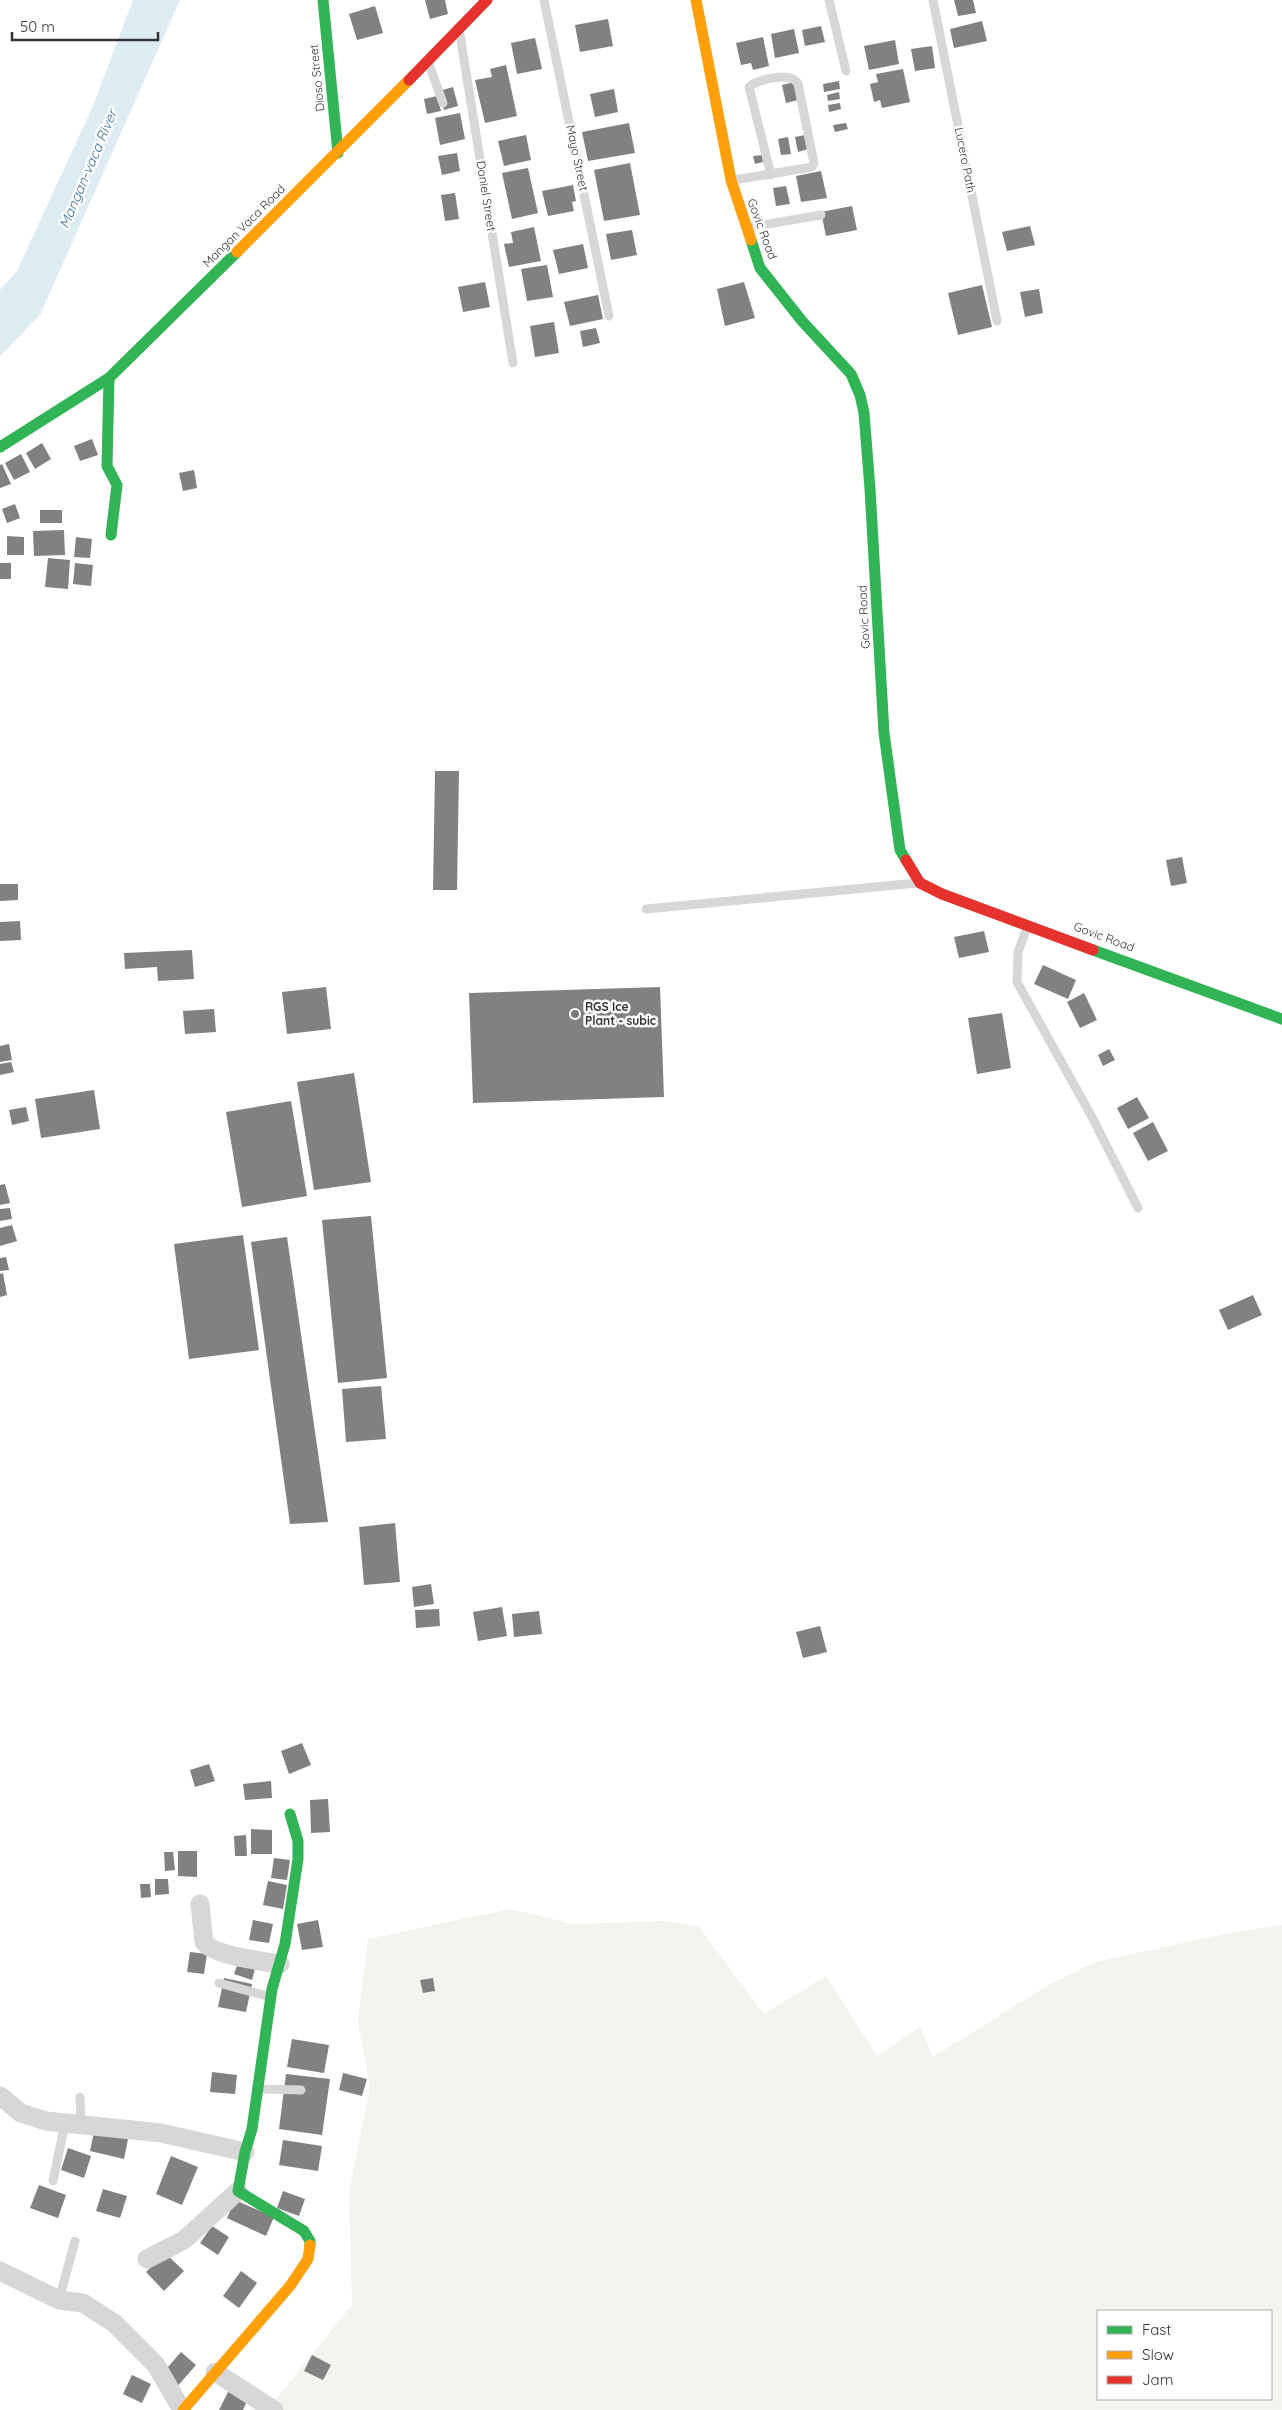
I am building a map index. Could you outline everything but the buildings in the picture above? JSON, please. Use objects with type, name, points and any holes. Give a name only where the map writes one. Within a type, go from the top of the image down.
[{"type":"street","name":"Dioso Street","points":[[323,0],[338,153]]},
{"type":"street","name":"Mangan Vaca Road","points":[[0,446],[109,378],[338,153],[488,0]]},
{"type":"street","name":"Govic Road","points":[[696,0],[731,180],[745,228],[760,268],[802,321],[851,374],[860,395],[864,413],[870,489],[884,733],[900,850],[920,883],[942,894],[1029,924],[1282,1019]]},
{"type":"street","points":[[109,378],[107,466],[117,485],[111,535]]},
{"type":"street","points":[[147,2259],[184,2240],[238,2191],[259,2089],[270,1997],[285,1944],[298,1859],[298,1841],[290,1814]]},
{"type":"street","points":[[200,1904],[204,1942],[208,1947],[223,1953],[280,1964]]},
{"type":"street","points":[[0,2096],[21,2112],[46,2121],[161,2133],[245,2152]]},
{"type":"street","points":[[0,2271],[59,2300],[83,2303],[114,2323],[156,2365],[182,2410],[290,2286],[308,2260],[310,2240],[304,2231],[238,2191]]},
{"type":"street","points":[[215,2372],[274,2410]]},
{"type":"lane","name":"Mayo Street","points":[[544,0],[609,316]]},
{"type":"lane","points":[[830,0],[846,71]]},
{"type":"lane","name":"Lucero Path","points":[[933,0],[997,321]]},
{"type":"lane","name":"Daniel Street","points":[[459,30],[514,362]]},
{"type":"lane","points":[[428,62],[444,103]]},
{"type":"lane","points":[[731,180],[771,176],[812,167],[814,163],[798,84],[791,78],[781,77],[754,83],[750,87],[771,176]]},
{"type":"lane","points":[[745,228],[821,215]]},
{"type":"lane","points":[[646,909],[920,883]]},
{"type":"lane","points":[[1029,924],[1018,952],[1017,982],[1092,1117],[1138,1208]]},
{"type":"lane","points":[[219,1983],[270,1997]]},
{"type":"lane","points":[[259,2089],[301,2090]]},
{"type":"lane","points":[[53,2181],[73,2124],[80,2097]]},
{"type":"lane","points":[[59,2300],[75,2241]]},
{"type":"shaded area","points":[[510,1909],[574,1924],[665,1921],[699,1927],[764,2014],[826,1976],[877,2056],[920,2027],[933,2057],[1050,1984],[1095,1962],[1229,1933],[1282,1925],[1282,2410],[267,2410],[352,2305],[349,2193],[370,2088],[358,2022],[368,1939]]},
{"type":"water","name":"Mangan-vaca River","points":[[133,0],[180,0],[40,315],[0,356],[0,290],[17,271],[93,106]]},
{"type":"traffic: fast","points":[[323,0],[338,153]]},
{"type":"traffic: fast","points":[[751,240],[760,268],[802,321],[851,374],[860,395],[864,413],[870,489],[884,733],[900,850],[906,860]]},
{"type":"traffic: fast","points":[[0,447],[109,378],[237,252]]},
{"type":"traffic: fast","points":[[109,378],[107,466],[117,485],[111,535]]},
{"type":"traffic: fast","points":[[1093,950],[1282,1019]]},
{"type":"traffic: fast","points":[[290,1814],[298,1841],[298,1859],[285,1944],[272,1989],[252,2129],[245,2152],[238,2191],[304,2231],[310,2241],[310,2245]]},
{"type":"traffic: slow","points":[[696,0],[731,180],[751,240]]},
{"type":"traffic: slow","points":[[237,252],[409,80]]},
{"type":"traffic: slow","points":[[183,2410],[290,2286],[308,2259],[310,2245]]},
{"type":"traffic: jam","points":[[409,80],[487,0]]},
{"type":"traffic: jam","points":[[906,860],[920,883],[942,894],[1093,950]]},
{"type":"place","name":"RGS Ice Plant - subic","points":[[575,1014]]}]
